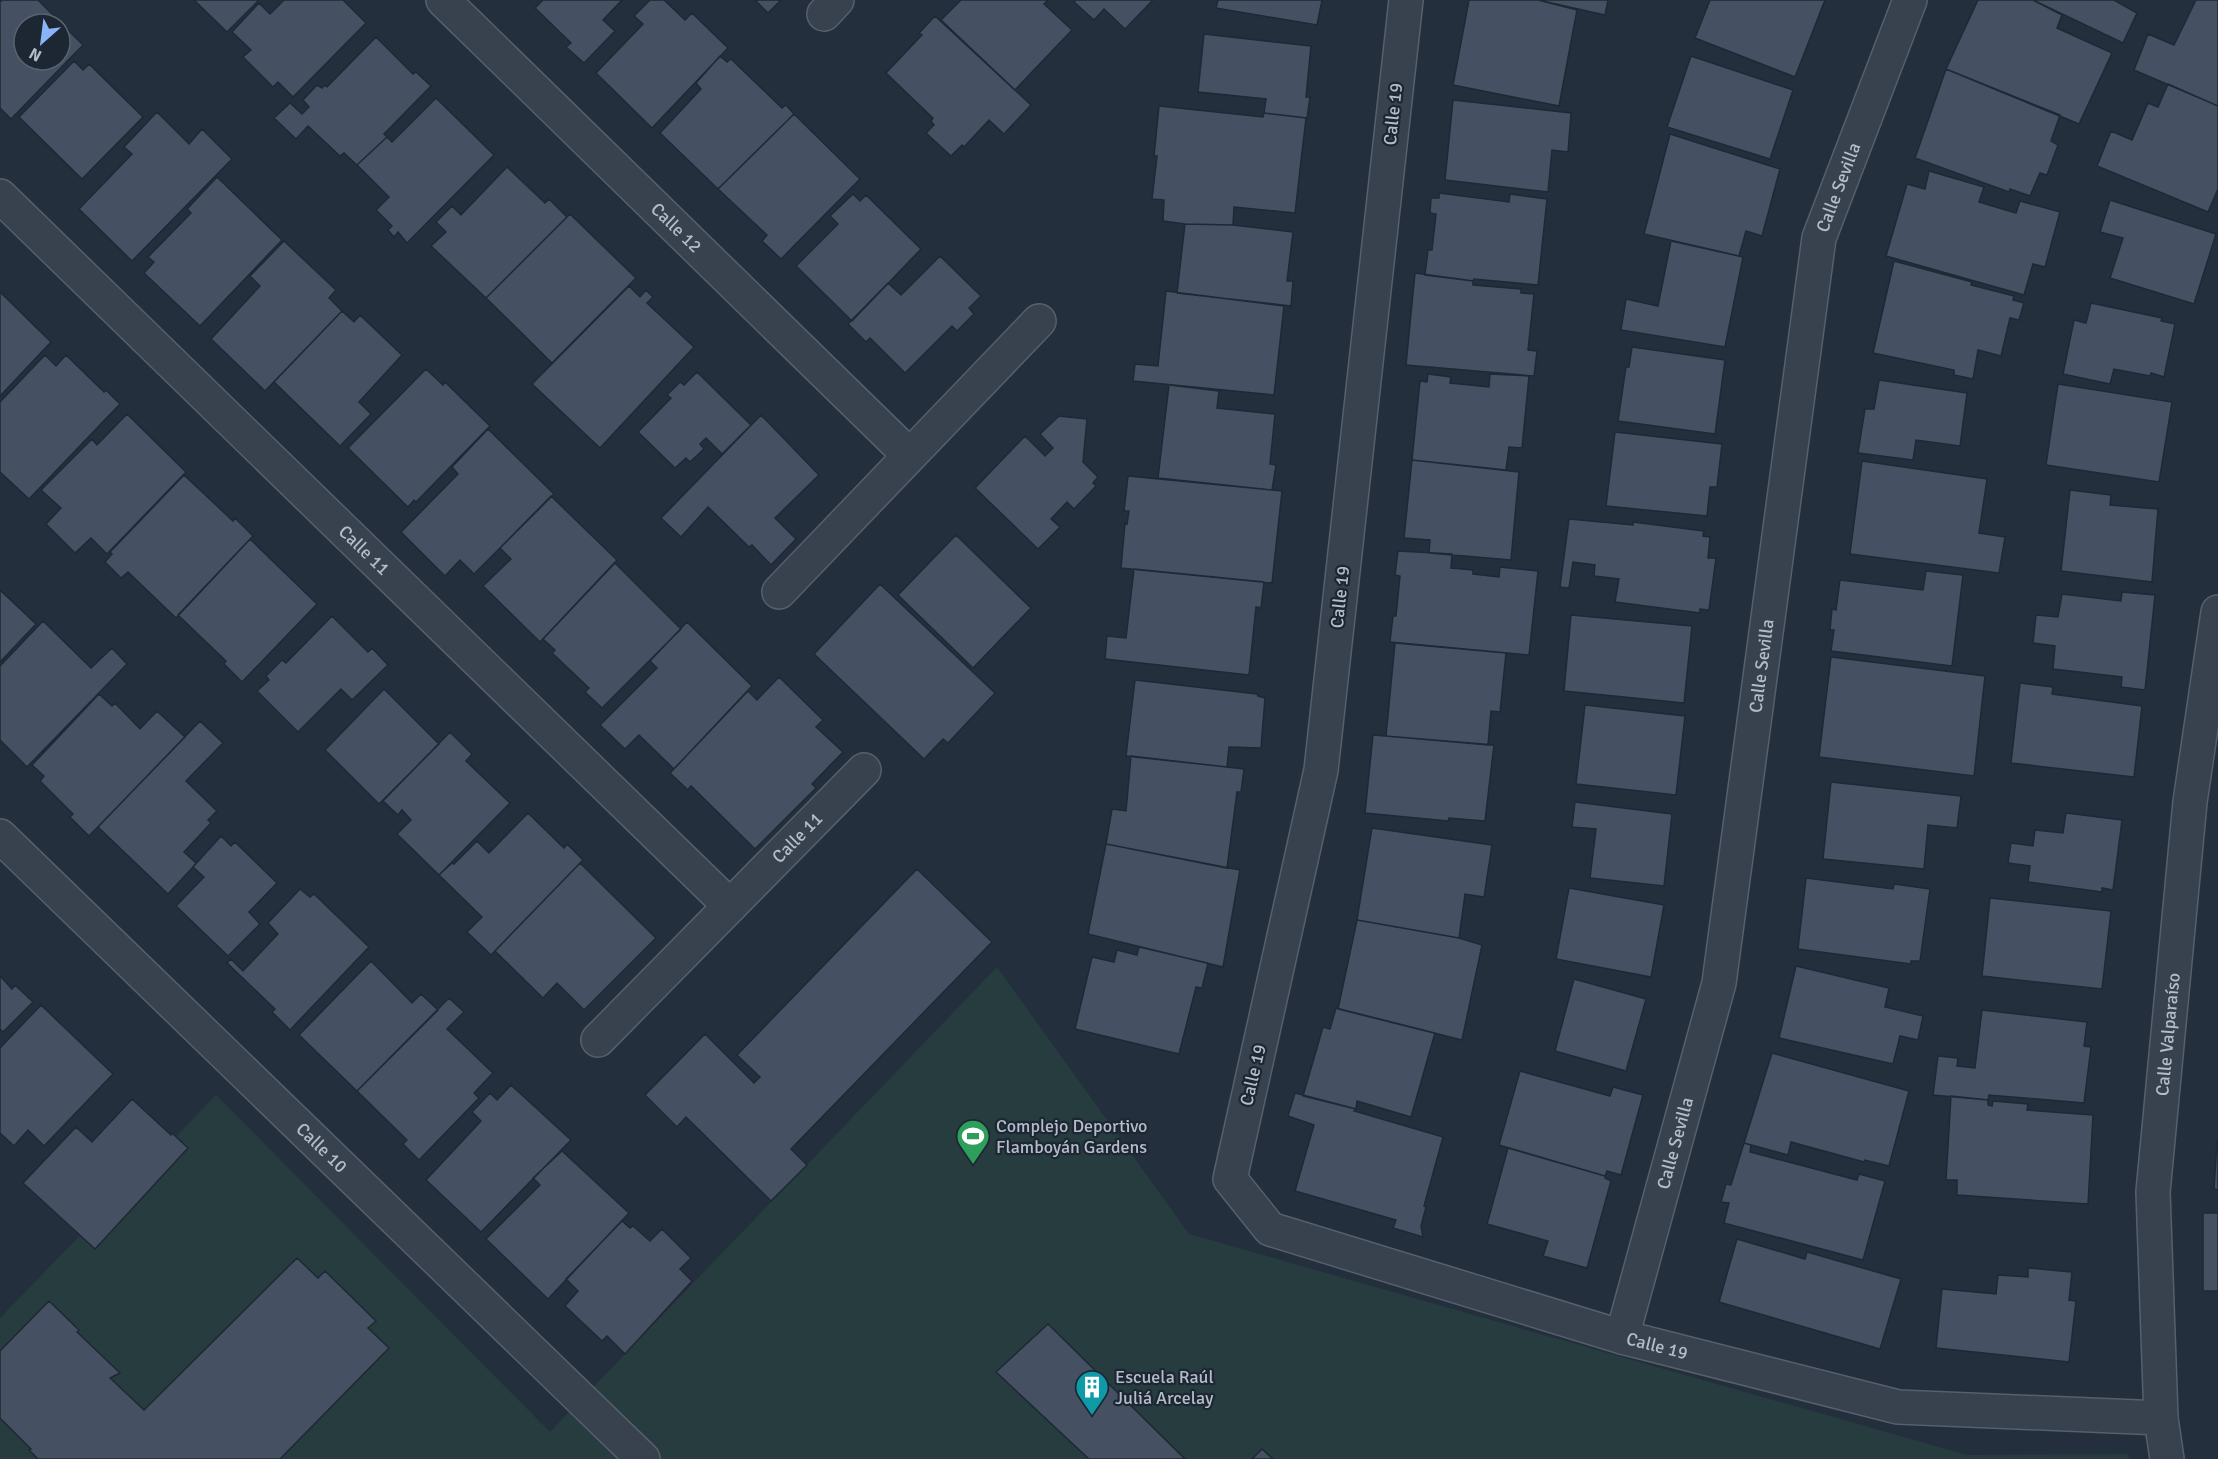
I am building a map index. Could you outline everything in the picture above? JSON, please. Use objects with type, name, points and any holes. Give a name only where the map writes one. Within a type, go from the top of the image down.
[{"type":"street","name":"Calle 12","points":[[443,0],[909,455]]},
{"type":"street","name":"Calle 19","points":[[1406,0],[1320,770],[1230,1179],[1270,1229],[1622,1338],[1898,1407],[2161,1419]]},
{"type":"street","name":"Calle Sevilla","points":[[1622,1338],[1719,983],[1819,238],[1910,0]]},
{"type":"street","name":"Calle 11","points":[[0,196],[730,906]]},
{"type":"street","points":[[779,592],[1039,321]]},
{"type":"street","name":"Calle Valparaíso","points":[[2168,1459],[2161,1419],[2153,1192],[2204,803],[2218,612]]},
{"type":"street","name":"Calle 11","points":[[598,1040],[864,770]]},
{"type":"street","name":"Calle 10","points":[[0,836],[643,1459]]},
{"type":"green space","name":"Complejo Deportivo Flamboyán Gardens","points":[[997,967],[1189,1234],[1967,1455],[2128,1454],[2129,1459],[0,1459],[0,1318],[216,1095],[550,1432]]},
{"type":"building","points":[[2,0],[38,0],[50,12],[12,12],[12,72],[57,72],[11,119],[0,108],[0,2]]},
{"type":"building","points":[[194,0],[259,0],[227,32]]},
{"type":"building","points":[[284,0],[343,0],[366,23],[293,97],[278,82],[273,87],[243,57],[251,50],[232,32],[259,3],[270,14]]},
{"type":"building","points":[[543,0],[622,0],[603,20],[615,31],[584,63],[566,47],[571,43],[535,8]]},
{"type":"building","points":[[650,0],[664,0],[685,20],[692,13],[728,48],[652,128],[596,73],[643,24],[634,16]]},
{"type":"building","points":[[755,0],[781,0],[768,13]]},
{"type":"building","points":[[961,0],[1048,0],[1044,4],[1072,30],[1015,90],[941,20]]},
{"type":"building","points":[[1076,0],[1153,0],[1125,29],[1104,9],[1094,20],[1074,2]]},
{"type":"building","points":[[1218,0],[1322,0],[1317,25],[1216,8]]},
{"type":"building","points":[[1469,0],[1538,0],[1577,10],[1559,106],[1453,85]]},
{"type":"building","points":[[1538,0],[1608,0],[1605,15]]},
{"type":"building","points":[[1710,0],[1825,0],[1795,77],[1695,38]]},
{"type":"building","points":[[1978,0],[2033,0],[2062,15],[2057,28],[2112,53],[2079,124],[1946,69]]},
{"type":"building","points":[[2033,0],[2114,0],[2137,13],[2123,43]]},
{"type":"building","points":[[2196,0],[2218,0],[2218,106],[2134,70],[2148,34],[2174,45]]},
{"type":"building","points":[[935,16],[1031,105],[1004,134],[989,120],[964,147],[962,145],[951,156],[926,133],[934,125],[931,121],[933,118],[886,73],[922,35],[919,33]]},
{"type":"building","points":[[72,34],[83,45],[72,56]]},
{"type":"building","points":[[1204,34],[1311,46],[1306,97],[1310,97],[1307,118],[1264,113],[1266,99],[1198,92]]},
{"type":"building","points":[[376,37],[413,74],[416,72],[431,86],[384,134],[387,137],[357,165],[344,153],[340,156],[308,126],[296,139],[274,118],[290,103],[302,114],[309,107],[303,100],[317,85],[322,88],[325,85],[327,87]]},
{"type":"building","points":[[720,56],[727,62],[731,59],[782,108],[786,105],[794,114],[718,189],[660,133],[701,89],[696,83]]},
{"type":"building","points":[[1691,56],[1793,90],[1770,159],[1667,127]]},
{"type":"building","points":[[74,61],[83,70],[89,64],[143,117],[82,179],[19,117],[63,72],[72,72]]},
{"type":"building","points":[[1946,69],[2060,115],[2051,141],[2058,145],[2047,175],[2040,173],[2030,196],[2010,189],[2009,192],[1915,158]]},
{"type":"building","points":[[2168,84],[2218,106],[2218,189],[2208,212],[2097,166],[2111,131],[2132,140],[2148,103],[2158,107]]},
{"type":"building","points":[[436,98],[494,155],[407,243],[398,232],[394,237],[388,230],[392,226],[376,210],[389,197],[357,165],[387,137],[392,142]]},
{"type":"building","points":[[1453,100],[1571,113],[1568,152],[1552,150],[1548,192],[1445,180]]},
{"type":"building","points":[[1159,106],[1263,117],[1264,113],[1306,118],[1295,213],[1234,207],[1233,225],[1163,221],[1164,200],[1152,199]]},
{"type":"building","points":[[157,112],[189,144],[202,129],[232,159],[132,261],[79,209],[132,154],[124,147]]},
{"type":"building","points":[[794,114],[860,179],[781,259],[762,241],[767,235],[718,189]]},
{"type":"building","points":[[1670,134],[1780,169],[1762,236],[1746,231],[1739,256],[1644,234]]},
{"type":"building","points":[[507,167],[545,203],[549,199],[567,217],[486,298],[431,246],[446,232],[436,222],[452,206],[461,215]]},
{"type":"building","points":[[1929,171],[1984,187],[1979,202],[2016,213],[2020,201],[2060,212],[2045,267],[2033,264],[2024,295],[1886,256],[1907,184],[1925,189]]},
{"type":"building","points":[[217,177],[282,240],[200,326],[144,273],[154,262],[148,257],[191,213],[187,209]]},
{"type":"building","points":[[1439,193],[1509,202],[1510,194],[1547,199],[1538,285],[1425,275],[1428,250],[1432,250],[1436,214],[1430,213],[1431,198],[1439,198]]},
{"type":"building","points":[[853,194],[860,201],[866,195],[921,249],[852,321],[796,266],[838,224],[830,216]]},
{"type":"building","points":[[2110,200],[2216,234],[2194,304],[2110,278],[2123,238],[2100,232]]},
{"type":"building","points":[[570,214],[636,278],[552,363],[486,298]]},
{"type":"building","points":[[1185,224],[1233,225],[1293,232],[1287,281],[1293,281],[1291,306],[1177,293]]},
{"type":"building","points":[[284,241],[336,290],[329,298],[342,311],[265,391],[211,339],[260,286],[250,276]]},
{"type":"building","points":[[1671,241],[1743,257],[1725,347],[1621,330],[1626,299],[1658,306]]},
{"type":"building","points":[[940,256],[981,296],[969,308],[974,314],[957,331],[952,326],[905,373],[870,338],[866,342],[848,324],[888,283],[901,295]]},
{"type":"building","points":[[1894,261],[1972,282],[1971,285],[2014,296],[2013,300],[2024,303],[2019,320],[2010,318],[2001,356],[1978,350],[1973,379],[1954,375],[1954,370],[1873,353]]},
{"type":"building","points":[[1415,273],[1473,281],[1473,285],[1521,289],[1521,293],[1534,294],[1528,350],[1537,351],[1534,376],[1406,365]]},
{"type":"building","points":[[629,286],[640,297],[646,290],[653,297],[647,303],[694,347],[600,448],[532,384]]},
{"type":"building","points":[[1166,291],[1284,306],[1274,395],[1133,381],[1135,364],[1158,366]]},
{"type":"building","points":[[0,292],[51,342],[0,396]]},
{"type":"building","points":[[2091,303],[2162,318],[2161,321],[2175,324],[2164,377],[2151,373],[2150,376],[2114,369],[2110,384],[2063,374],[2074,320],[2086,323]]},
{"type":"building","points":[[342,311],[354,322],[360,315],[402,355],[359,402],[371,414],[340,446],[274,382]]},
{"type":"building","points":[[1632,347],[1725,360],[1715,434],[1618,421],[1626,367],[1629,367]]},
{"type":"building","points":[[45,355],[56,366],[66,355],[104,392],[106,390],[120,404],[29,499],[0,472],[0,402]]},
{"type":"building","points":[[426,369],[443,385],[445,382],[490,426],[416,502],[414,500],[408,507],[348,448]]},
{"type":"building","points":[[697,372],[751,425],[722,454],[706,438],[700,444],[704,449],[690,462],[686,458],[675,468],[638,432],[671,398],[667,395],[680,382],[684,385]]},
{"type":"building","points":[[1428,374],[1451,377],[1450,383],[1489,387],[1490,374],[1529,376],[1522,448],[1509,447],[1506,470],[1412,460],[1420,381],[1427,382]]},
{"type":"building","points":[[1879,380],[1967,393],[1960,446],[1916,440],[1913,460],[1858,453],[1865,409],[1874,409]]},
{"type":"building","points":[[2058,384],[2172,402],[2159,482],[2046,465]]},
{"type":"building","points":[[1169,385],[1219,391],[1217,408],[1275,414],[1270,464],[1276,465],[1272,490],[1158,478]]},
{"type":"building","points":[[127,414],[186,472],[107,554],[91,538],[75,553],[46,524],[61,508],[41,490],[92,439],[97,445]]},
{"type":"building","points":[[761,415],[819,475],[775,518],[796,539],[771,565],[752,545],[749,547],[708,507],[681,537],[661,518]]},
{"type":"building","points":[[1059,416],[1087,419],[1083,462],[1098,477],[1093,483],[1096,486],[1074,509],[1067,502],[1051,519],[1060,527],[1038,549],[975,488],[1025,436],[1045,456],[1053,448],[1040,434]]},
{"type":"building","points":[[488,429],[554,494],[474,574],[460,560],[445,576],[401,532],[458,474],[452,467]]},
{"type":"building","points":[[1615,432],[1722,444],[1717,487],[1710,487],[1707,516],[1606,506]]},
{"type":"building","points":[[1412,460],[1519,472],[1511,560],[1429,553],[1430,540],[1404,538]]},
{"type":"building","points":[[1862,461],[1987,479],[1979,533],[2005,537],[1999,573],[1850,554]]},
{"type":"building","points":[[184,475],[233,521],[235,518],[253,536],[176,618],[128,572],[121,578],[105,562],[112,554],[110,552]]},
{"type":"building","points":[[1128,476],[1282,491],[1272,583],[1121,568],[1125,523],[1127,524],[1129,511],[1124,511]]},
{"type":"building","points":[[2070,490],[2111,495],[2110,505],[2158,509],[2152,582],[2061,571]]},
{"type":"building","points":[[551,496],[617,560],[540,642],[483,586],[511,559],[500,548]]},
{"type":"building","points":[[1569,519],[1633,525],[1633,522],[1704,531],[1703,536],[1710,537],[1708,558],[1716,558],[1709,610],[1700,609],[1700,613],[1615,602],[1619,579],[1594,576],[1595,565],[1573,562],[1569,588],[1560,587]]},
{"type":"building","points":[[956,535],[1031,608],[973,668],[898,595]]},
{"type":"building","points":[[250,539],[317,604],[242,682],[224,664],[226,661],[178,615]]},
{"type":"building","points":[[1398,551],[1452,554],[1451,568],[1473,570],[1473,574],[1499,577],[1500,567],[1538,571],[1529,655],[1390,642],[1393,616],[1396,616],[1400,576],[1395,575]]},
{"type":"building","points":[[615,563],[681,629],[602,708],[585,692],[589,688],[552,653],[555,650],[543,639]]},
{"type":"building","points":[[1134,569],[1264,582],[1261,608],[1256,607],[1249,675],[1105,659],[1107,636],[1126,638]]},
{"type":"building","points":[[1926,571],[1963,575],[1952,666],[1831,651],[1834,630],[1830,630],[1832,609],[1836,610],[1840,580],[1923,590]]},
{"type":"building","points":[[880,584],[995,693],[948,743],[943,739],[924,759],[814,654]]},
{"type":"building","points":[[0,590],[36,624],[0,662]]},
{"type":"building","points":[[2122,592],[2155,595],[2145,690],[2121,687],[2122,677],[2053,669],[2055,646],[2033,643],[2036,615],[2058,617],[2062,594],[2121,601]]},
{"type":"building","points":[[1571,615],[1692,626],[1684,703],[1564,691]]},
{"type":"building","points":[[332,616],[368,652],[372,648],[388,665],[352,700],[341,689],[298,732],[257,691],[269,680],[266,676],[282,660],[286,663]]},
{"type":"building","points":[[43,621],[91,668],[112,648],[127,664],[27,767],[0,740],[0,666]]},
{"type":"building","points":[[687,622],[752,686],[674,769],[639,735],[625,749],[600,725],[657,668],[650,661]]},
{"type":"building","points":[[1395,643],[1506,653],[1500,712],[1491,711],[1488,745],[1386,736]]},
{"type":"building","points":[[1831,657],[1985,676],[1974,776],[1819,757]]},
{"type":"building","points":[[779,677],[823,720],[816,727],[843,752],[812,784],[816,788],[755,849],[691,786],[688,790],[670,773],[748,691],[757,700]]},
{"type":"building","points":[[1135,680],[1257,694],[1265,698],[1261,748],[1229,747],[1227,767],[1126,756]]},
{"type":"building","points":[[2020,683],[2053,687],[2052,694],[2142,706],[2134,777],[2011,763]]},
{"type":"building","points":[[384,689],[439,744],[379,804],[325,750]]},
{"type":"building","points":[[99,694],[112,706],[115,703],[140,729],[157,711],[185,737],[89,836],[70,817],[73,814],[40,781],[44,776],[32,765]]},
{"type":"building","points":[[1585,705],[1685,716],[1676,795],[1576,784]]},
{"type":"building","points":[[200,721],[223,743],[186,781],[217,811],[208,820],[211,823],[184,852],[196,863],[168,894],[98,827]]},
{"type":"building","points":[[450,732],[472,754],[466,761],[510,803],[439,875],[397,834],[411,820],[402,810],[398,815],[383,801]]},
{"type":"building","points":[[1373,735],[1494,745],[1485,821],[1449,818],[1448,821],[1365,813]]},
{"type":"building","points":[[1131,756],[1244,769],[1241,792],[1237,792],[1227,868],[1106,844],[1112,809],[1126,811]]},
{"type":"building","points":[[1831,782],[1961,796],[1957,828],[1928,825],[1924,869],[1823,859]]},
{"type":"building","points":[[1575,802],[1672,814],[1664,886],[1590,878],[1596,829],[1572,827]]},
{"type":"building","points":[[528,813],[564,848],[567,844],[583,860],[491,955],[467,932],[482,917],[439,875],[452,863],[454,864],[477,841],[489,853]]},
{"type":"building","points":[[2066,813],[2122,820],[2113,890],[2102,888],[2102,892],[2028,882],[2030,866],[2008,863],[2011,843],[2033,846],[2035,830],[2063,833]]},
{"type":"building","points":[[1372,828],[1492,845],[1484,897],[1465,894],[1459,938],[1357,920]]},
{"type":"building","points":[[221,836],[231,846],[235,842],[277,883],[249,912],[260,924],[228,956],[176,906],[204,877],[193,867]]},
{"type":"building","points":[[1106,844],[1240,870],[1223,967],[1088,934]]},
{"type":"building","points":[[580,863],[656,938],[584,1010],[557,983],[543,998],[495,951]]},
{"type":"building","points":[[917,869],[992,942],[791,1149],[807,1165],[771,1201],[686,1117],[677,1127],[645,1095],[705,1034],[754,1083],[760,1077],[737,1055]]},
{"type":"building","points":[[1806,878],[1893,889],[1894,884],[1930,889],[1920,961],[1911,961],[1911,964],[1798,949]]},
{"type":"building","points":[[1569,888],[1664,905],[1651,977],[1556,959]]},
{"type":"building","points":[[300,889],[310,897],[314,894],[369,947],[290,1030],[272,1012],[275,1009],[227,963],[231,959],[243,971],[278,934],[268,923]]},
{"type":"building","points":[[1990,898],[2111,911],[2102,989],[1982,976]]},
{"type":"building","points":[[1357,920],[1459,938],[1482,945],[1462,1040],[1338,1009]]},
{"type":"building","points":[[1139,947],[1208,963],[1202,988],[1196,987],[1179,1054],[1075,1029],[1092,957],[1114,962],[1117,950],[1137,955]]},
{"type":"building","points":[[371,961],[412,1003],[421,994],[438,1010],[357,1091],[299,1035]]},
{"type":"building","points":[[1796,966],[1889,988],[1885,1007],[1923,1016],[1918,1040],[1900,1036],[1893,1064],[1779,1038]]},
{"type":"building","points":[[0,976],[12,989],[15,985],[33,1002],[3,1032],[0,1029]]},
{"type":"building","points":[[1574,979],[1646,999],[1626,1071],[1555,1051]]},
{"type":"building","points":[[449,998],[464,1012],[447,1029],[493,1073],[474,1093],[479,1098],[419,1160],[403,1144],[407,1140],[357,1091]]},
{"type":"building","points":[[41,1005],[113,1074],[44,1146],[28,1130],[14,1146],[0,1133],[0,1048]]},
{"type":"building","points":[[1336,1008],[1435,1033],[1411,1117],[1357,1101],[1356,1109],[1303,1096],[1323,1027],[1330,1029]]},
{"type":"building","points":[[1982,1010],[2087,1022],[2084,1046],[2091,1047],[2084,1103],[1989,1095],[1988,1100],[1933,1095],[1938,1056],[1958,1058],[1957,1066],[1975,1068]]},
{"type":"building","points":[[1772,1053],[1909,1091],[1889,1166],[1865,1160],[1864,1162],[1791,1142],[1788,1155],[1744,1143]]},
{"type":"building","points":[[1520,1071],[1610,1096],[1613,1087],[1643,1095],[1621,1175],[1607,1171],[1605,1176],[1499,1145]]},
{"type":"building","points":[[511,1085],[571,1140],[481,1232],[426,1180],[481,1121],[472,1112],[490,1093],[497,1100]]},
{"type":"building","points":[[1295,1093],[1356,1109],[1354,1111],[1443,1137],[1424,1206],[1426,1207],[1421,1226],[1423,1237],[1393,1228],[1396,1220],[1295,1191],[1314,1125],[1288,1116]]},
{"type":"building","points":[[1951,1096],[1988,1100],[1988,1105],[1992,1106],[1993,1101],[2028,1104],[2027,1110],[2093,1115],[2088,1204],[1957,1195],[1957,1180],[1946,1180]]},
{"type":"building","points":[[132,1099],[188,1148],[95,1249],[23,1183],[76,1127],[92,1142]]},
{"type":"building","points":[[2218,1141],[2218,1190],[2214,1189]]},
{"type":"building","points":[[1744,1143],[1751,1145],[1750,1152],[1857,1180],[1859,1174],[1885,1181],[1863,1260],[1724,1223],[1729,1203],[1721,1202],[1726,1184],[1731,1185]]},
{"type":"building","points":[[1508,1148],[1605,1176],[1611,1181],[1587,1268],[1543,1256],[1548,1241],[1487,1224]]},
{"type":"building","points":[[562,1151],[629,1213],[548,1299],[486,1239],[540,1185],[533,1178]]},
{"type":"building","points":[[2203,1213],[2218,1213],[2218,1291],[2203,1291]]},
{"type":"building","points":[[622,1221],[630,1228],[633,1226],[650,1241],[662,1229],[691,1258],[680,1269],[692,1281],[625,1354],[607,1336],[602,1341],[565,1306],[578,1291],[566,1279]]},
{"type":"building","points":[[1737,1239],[1805,1259],[1807,1252],[1901,1279],[1880,1349],[1719,1302]]},
{"type":"building","points":[[297,1258],[318,1278],[325,1271],[376,1321],[368,1328],[389,1348],[280,1459],[38,1459],[0,1418],[0,1351],[49,1301],[79,1330],[77,1332],[120,1373],[110,1378],[144,1410]]},
{"type":"building","points":[[2028,1268],[2072,1272],[2069,1300],[2076,1301],[2069,1362],[1936,1348],[1942,1289],[1996,1294],[1998,1275],[2028,1277]]},
{"type":"building","name":"Escuela Raúl Juliá Arcelay","points":[[1048,1324],[1185,1459],[1089,1459],[996,1372]]},
{"type":"building","points":[[1262,1449],[1273,1459],[1252,1459]]},
{"type":"place","name":"Complejo Deportivo Flamboyán Gardens","points":[[973,1165]]},
{"type":"place","name":"Escuela Raúl Juliá Arcelay","points":[[1092,1416]]}]
